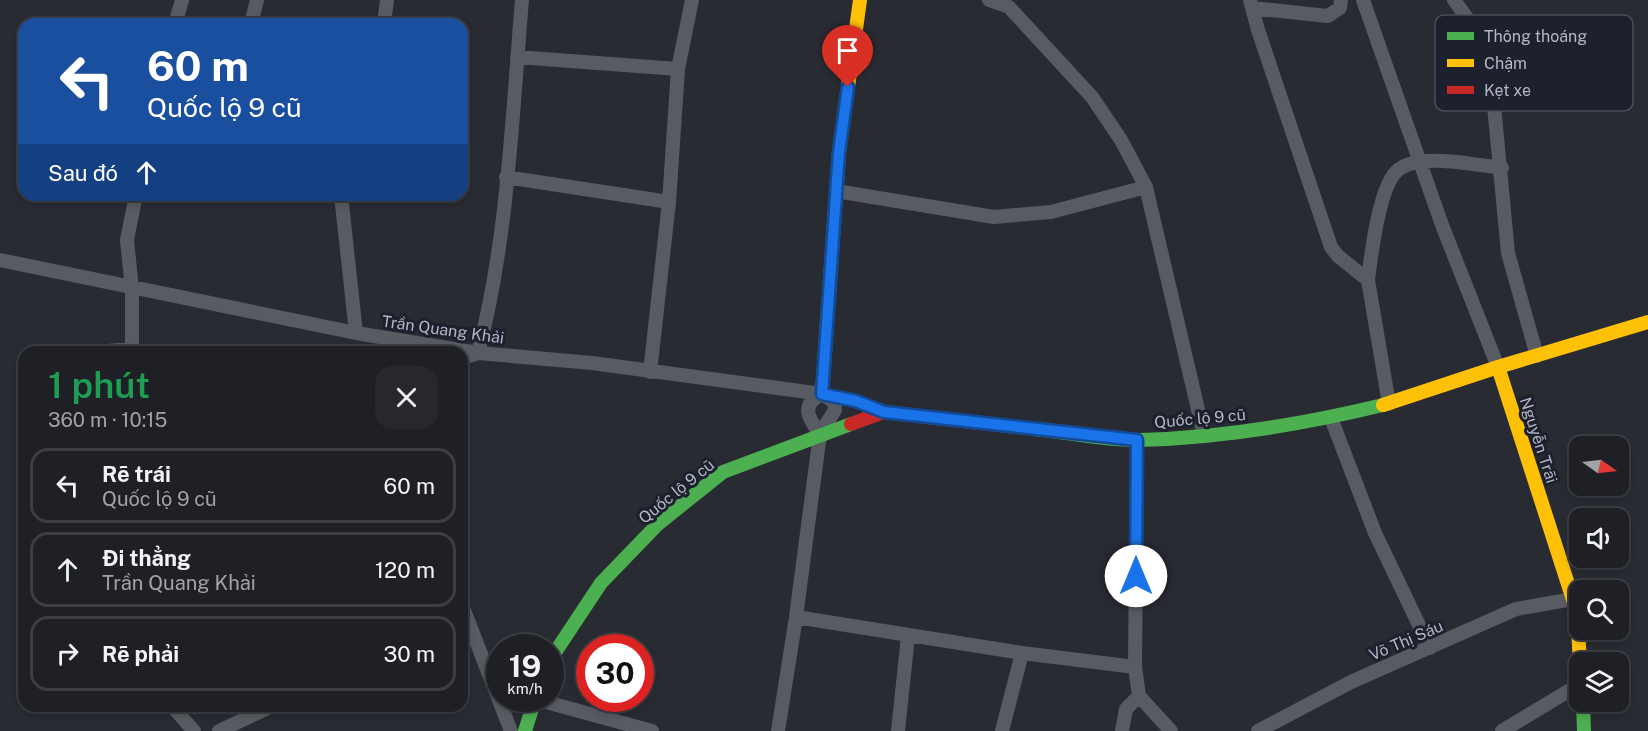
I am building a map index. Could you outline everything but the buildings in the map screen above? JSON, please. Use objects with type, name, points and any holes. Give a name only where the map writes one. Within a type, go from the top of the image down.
[{"type":"main road","points":[[822,394],[836,191],[860,0]]},
{"type":"main road","name":"Quốc lộ 9 cũ","points":[[564,639],[601,583],[658,524],[723,472],[884,412],[1137,440],[1204,435],[1331,418],[1389,404],[1498,367],[1648,322]]},
{"type":"main road","name":"Nguyễn Trãi","points":[[1498,367],[1569,587]]},
{"type":"main road","points":[[525,731],[531,712]]},
{"type":"main road","points":[[1583,712],[1584,731]]},
{"type":"street","points":[[178,18],[182,0]]},
{"type":"street","points":[[252,18],[257,0]]},
{"type":"street","points":[[385,18],[387,0]]},
{"type":"street","points":[[468,356],[478,352],[489,311],[506,177],[522,0]]},
{"type":"street","points":[[650,372],[669,202],[678,69],[692,0]]},
{"type":"street","points":[[989,0],[1011,3],[1092,97],[1121,140],[1146,187],[1204,435]]},
{"type":"street","points":[[1341,0],[1340,8],[1328,16],[1251,4],[1331,247],[1338,256],[1368,280]]},
{"type":"street","points":[[1363,0],[1420,163],[1498,367]]},
{"type":"street","points":[[1454,0],[1464,15]]},
{"type":"street","points":[[517,57],[678,69]]},
{"type":"street","points":[[1495,111],[1508,253],[1537,356]]},
{"type":"street","points":[[1389,404],[1368,280],[1377,222],[1388,186],[1398,170],[1420,163],[1438,161],[1502,168]]},
{"type":"street","points":[[506,177],[669,202]]},
{"type":"street","points":[[836,191],[993,217],[1051,212],[1146,187]]},
{"type":"street","points":[[132,346],[132,288],[127,240],[135,201]]},
{"type":"street","points":[[341,201],[356,333]]},
{"type":"street","name":"Trần Quang Khải","points":[[0,260],[356,333],[439,346]]},
{"type":"street","name":"Trần Quang Khải","points":[[468,350],[822,394],[856,401],[884,412]]},
{"type":"street","points":[[777,731],[796,617],[820,434],[835,410],[834,402],[822,394],[812,399],[808,407],[810,421],[820,434]]},
{"type":"street","points":[[1331,418],[1375,533],[1430,648]]},
{"type":"street","points":[[1137,440],[1136,667],[1139,696],[1171,731]]},
{"type":"street","name":"Võ Thị Sáu","points":[[1258,731],[1272,727],[1351,682],[1516,609],[1569,600]]},
{"type":"street","points":[[796,617],[1022,653],[1136,667]]},
{"type":"street","points":[[468,629],[512,731]]},
{"type":"street","points":[[898,731],[908,636]]},
{"type":"street","points":[[1002,731],[1022,653]]},
{"type":"street","points":[[1502,731],[1569,691]]},
{"type":"street","points":[[1122,731],[1126,710],[1139,696]]},
{"type":"street","points":[[564,707],[652,731]]},
{"type":"street","points":[[177,712],[194,731]]},
{"type":"street","points":[[219,731],[259,712]]},
{"type":"traffic: fast","points":[[1034,429],[1113,439],[1170,439],[1262,429],[1383,405]]},
{"type":"traffic: fast","points":[[564,639],[601,583],[658,524],[723,472],[851,424]]},
{"type":"traffic: fast","points":[[525,731],[531,712]]},
{"type":"traffic: fast","points":[[1583,712],[1584,731]]},
{"type":"traffic: slow","points":[[822,394],[839,152],[860,0]]},
{"type":"traffic: slow","points":[[1383,405],[1498,367],[1648,322]]},
{"type":"traffic: slow","points":[[1498,367],[1577,612],[1579,652]]},
{"type":"traffic: jam","points":[[851,424],[884,412],[1034,429]]},
{"type":"route","points":[[848,87],[839,152],[822,394],[856,401],[884,412],[1137,440],[1136,576]]}]
